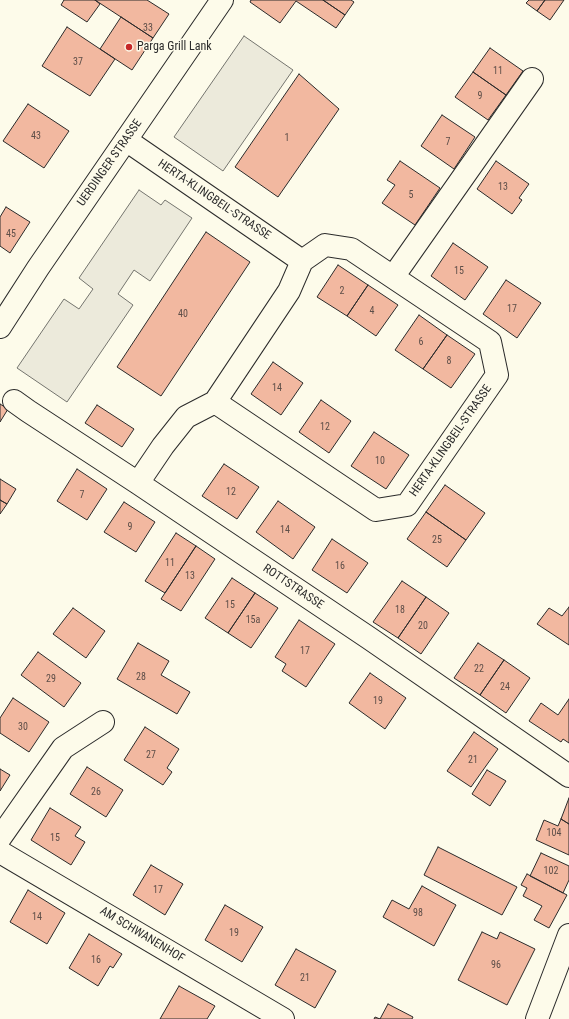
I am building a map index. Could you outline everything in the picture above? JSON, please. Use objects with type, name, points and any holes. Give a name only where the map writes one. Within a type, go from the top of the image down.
[{"type":"street","name":"UERDINGER STRASSE","points":[[0,328],[38,268],[222,0]]},
{"type":"street","points":[[393,277],[532,79]]},
{"type":"street","name":"HERTA-KLINGBEIL-STRASSE","points":[[126,140],[302,261],[325,245],[352,249],[490,342],[497,375],[406,505],[376,510],[215,402]]},
{"type":"street","points":[[138,482],[163,446],[186,417],[215,402],[289,291],[302,261]]},
{"type":"street","name":"ROTTSTRASSE","points":[[14,401],[138,482],[369,638],[569,776]]},
{"type":"street","points":[[0,838],[63,748],[103,722]]},
{"type":"street","name":"AM SCHWANENHOF","points":[[0,852],[283,1019]]},
{"type":"street","points":[[537,1019],[569,936]]},
{"type":"shaded area","points":[[244,36],[293,70],[223,171],[174,137]]},
{"type":"shaded area","points":[[139,190],[161,205],[165,200],[192,218],[150,281],[134,270],[118,294],[133,305],[67,402],[17,368],[64,299],[79,309],[93,289],[79,278]]},
{"type":"building","points":[[64,0],[95,0],[100,4],[87,22],[61,5]]},
{"type":"building","points":[[95,0],[147,0],[169,14],[153,38]]},
{"type":"building","points":[[251,0],[323,0],[345,15],[336,28],[296,1],[280,23],[250,2]]},
{"type":"building","points":[[323,0],[351,0],[354,2],[345,15]]},
{"type":"building","points":[[529,0],[545,0],[537,11],[526,3]]},
{"type":"building","points":[[545,0],[564,0],[550,20],[537,11]]},
{"type":"building","points":[[121,17],[153,38],[132,70],[100,49]]},
{"type":"building","points":[[67,27],[115,59],[90,96],[42,66]]},
{"type":"building","points":[[490,48],[523,71],[506,95],[473,72]]},
{"type":"building","points":[[473,72],[506,95],[488,120],[455,97]]},
{"type":"building","points":[[299,74],[339,109],[278,197],[235,167]]},
{"type":"building","points":[[28,104],[69,131],[44,168],[3,141]]},
{"type":"building","points":[[442,115],[475,137],[454,169],[421,146]]},
{"type":"building","points":[[400,161],[440,188],[415,225],[382,203],[395,185],[387,180]]},
{"type":"building","points":[[496,161],[529,184],[519,198],[522,200],[512,214],[477,189]]},
{"type":"building","points":[[6,207],[30,222],[10,253],[0,246],[0,217]]},
{"type":"building","points":[[206,232],[250,262],[161,396],[117,367]]},
{"type":"building","points":[[453,243],[488,267],[465,300],[431,276]]},
{"type":"building","points":[[338,265],[368,285],[347,316],[317,297]]},
{"type":"building","points":[[506,280],[541,303],[517,338],[483,314]]},
{"type":"building","points":[[368,285],[398,305],[376,336],[347,316]]},
{"type":"building","points":[[419,315],[447,335],[423,369],[395,350]]},
{"type":"building","points":[[447,335],[475,354],[451,388],[423,369]]},
{"type":"building","points":[[273,362],[303,383],[281,415],[251,394]]},
{"type":"building","points":[[321,400],[351,421],[329,453],[299,432]]},
{"type":"building","points":[[0,404],[8,409],[0,422]]},
{"type":"building","points":[[97,405],[134,429],[122,447],[85,423]]},
{"type":"building","points":[[374,432],[409,455],[386,489],[351,466]]},
{"type":"building","points":[[224,464],[259,487],[237,519],[202,496]]},
{"type":"building","points":[[77,469],[107,489],[87,520],[57,501]]},
{"type":"building","points":[[0,479],[16,489],[7,504],[0,500]]},
{"type":"building","points":[[445,485],[485,513],[466,540],[426,512]]},
{"type":"building","points":[[0,500],[7,504],[0,514]]},
{"type":"building","points":[[278,501],[315,527],[293,559],[256,532]]},
{"type":"building","points":[[124,502],[155,522],[136,552],[104,532]]},
{"type":"building","points":[[426,512],[466,540],[447,567],[407,539]]},
{"type":"building","points":[[176,533],[196,546],[165,593],[145,581]]},
{"type":"building","points":[[332,539],[368,563],[347,593],[312,570]]},
{"type":"building","points":[[196,546],[215,559],[181,611],[161,599]]},
{"type":"building","points":[[232,578],[255,593],[228,633],[205,618]]},
{"type":"building","points":[[402,581],[426,597],[398,638],[373,622]]},
{"type":"building","points":[[255,593],[278,608],[251,648],[228,633]]},
{"type":"building","points":[[426,597],[449,613],[421,654],[398,638]]},
{"type":"building","points":[[569,607],[569,645],[537,624],[549,608],[562,616]]},
{"type":"building","points":[[73,608],[105,631],[86,658],[53,634]]},
{"type":"building","points":[[299,620],[335,644],[306,687],[282,671],[286,664],[275,657]]},
{"type":"building","points":[[138,643],[169,661],[161,675],[190,692],[177,714],[117,679]]},
{"type":"building","points":[[478,643],[504,660],[480,695],[454,678]]},
{"type":"building","points":[[38,652],[81,683],[64,707],[21,675]]},
{"type":"building","points":[[504,660],[530,678],[506,713],[480,695]]},
{"type":"building","points":[[370,673],[406,698],[385,729],[349,703]]},
{"type":"building","points":[[13,698],[49,722],[29,752],[0,733],[0,718]]},
{"type":"building","points":[[569,699],[569,743],[563,739],[561,742],[529,721],[541,703],[558,715]]},
{"type":"building","points":[[145,727],[179,749],[167,768],[172,772],[163,785],[124,760]]},
{"type":"building","points":[[474,732],[498,749],[471,787],[447,771]]},
{"type":"building","points":[[87,767],[123,790],[106,817],[70,794]]},
{"type":"building","points":[[0,769],[10,775],[0,791]]},
{"type":"building","points":[[487,770],[506,781],[490,806],[472,794]]},
{"type":"building","points":[[569,798],[569,824],[561,819]]},
{"type":"building","points":[[50,808],[81,827],[75,836],[85,842],[71,865],[31,840]]},
{"type":"building","points":[[561,819],[569,824],[569,855],[536,840],[544,820],[558,826]]},
{"type":"building","points":[[438,847],[517,887],[502,915],[424,875]]},
{"type":"building","points":[[541,853],[569,866],[569,880],[563,893],[530,876]]},
{"type":"building","points":[[151,865],[183,884],[165,915],[133,895]]},
{"type":"building","points":[[527,874],[567,895],[549,928],[534,920],[542,906],[523,896],[527,888],[521,885]]},
{"type":"building","points":[[422,886],[456,905],[434,946],[383,917],[392,900],[409,909]]},
{"type":"building","points":[[28,890],[65,913],[47,944],[10,922]]},
{"type":"building","points":[[225,905],[263,927],[242,962],[205,940]]},
{"type":"building","points":[[482,932],[497,939],[500,932],[535,949],[507,1005],[458,980]]},
{"type":"building","points":[[89,934],[122,954],[113,968],[110,966],[98,986],[69,968]]},
{"type":"building","points":[[296,949],[336,971],[315,1008],[275,985]]},
{"type":"building","points":[[179,986],[215,1006],[207,1019],[160,1019]]},
{"type":"building","points":[[388,1004],[413,1017],[412,1019],[380,1019]]},
{"type":"place","name":"Parga Grill Lank","points":[[129,47]]}]
